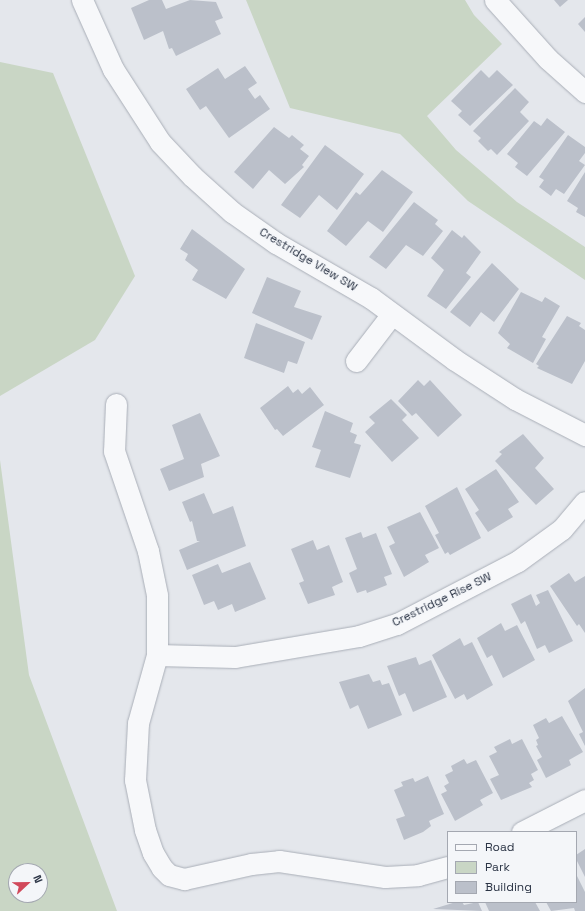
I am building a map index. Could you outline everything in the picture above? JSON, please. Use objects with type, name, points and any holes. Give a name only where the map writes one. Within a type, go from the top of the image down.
[{"type":"street","name":"Crestridge View SW","points":[[82,0],[113,69],[160,142],[192,176],[232,212],[276,243],[340,278],[455,360],[515,399],[585,435]]},
{"type":"street","points":[[495,0],[548,59],[585,92]]},
{"type":"street","points":[[356,361],[392,314]]},
{"type":"street","points":[[116,404],[114,451],[154,571],[157,595],[157,655],[138,722],[135,780],[141,815],[153,853],[169,875],[184,879],[251,864],[279,861],[384,877],[418,875],[447,867]]},
{"type":"street","name":"Crestridge Rise SW","points":[[157,655],[235,658],[359,636],[397,624],[518,562],[562,529],[585,502]]},
{"type":"street","points":[[524,831],[585,800]]},
{"type":"green space","points":[[246,0],[465,0],[474,15],[502,44],[427,116],[456,150],[517,202],[585,247],[585,280],[468,201],[400,134],[290,108]]},
{"type":"green space","points":[[0,62],[53,73],[135,276],[95,340],[0,396]]},
{"type":"green space","points":[[0,460],[29,675],[117,911],[0,911]]},
{"type":"building","points":[[149,0],[162,0],[166,9],[190,0],[216,2],[223,18],[215,21],[221,34],[176,56],[172,48],[169,49],[163,31],[144,40],[131,8]]},
{"type":"building","points":[[554,0],[568,0],[560,7]]},
{"type":"building","points":[[585,17],[585,32],[578,24]]},
{"type":"building","points":[[245,66],[257,83],[248,89],[255,99],[260,95],[270,109],[229,138],[206,106],[200,110],[186,89],[218,68],[225,79]]},
{"type":"building","points":[[481,70],[489,78],[497,70],[513,85],[470,126],[458,115],[462,111],[451,101]]},
{"type":"building","points":[[515,88],[529,102],[520,112],[529,121],[497,155],[491,149],[488,151],[478,141],[481,138],[473,131]]},
{"type":"building","points":[[547,118],[565,132],[527,176],[515,167],[518,163],[507,154],[534,121],[541,126]]},
{"type":"building","points":[[274,127],[289,138],[292,135],[304,145],[300,149],[309,156],[302,165],[304,167],[285,184],[269,170],[253,189],[234,172]]},
{"type":"building","points":[[568,135],[585,147],[585,153],[579,161],[585,165],[564,194],[556,189],[551,196],[539,187],[544,180],[539,177]]},
{"type":"building","points":[[325,145],[364,174],[337,210],[319,195],[300,218],[281,205]]},
{"type":"building","points":[[382,170],[413,192],[383,232],[368,221],[346,246],[327,231],[356,192],[360,195]]},
{"type":"building","points":[[585,172],[585,217],[576,212],[578,208],[567,201]]},
{"type":"building","points":[[414,202],[438,220],[435,224],[443,231],[423,256],[406,245],[386,269],[369,257]]},
{"type":"building","points":[[192,229],[245,269],[226,299],[192,280],[198,270],[185,260],[188,254],[180,249]]},
{"type":"building","points":[[452,230],[462,238],[464,235],[481,252],[466,273],[471,277],[446,309],[427,296],[444,270],[431,258]]},
{"type":"building","points":[[492,263],[519,289],[494,322],[481,312],[470,327],[450,312]]},
{"type":"building","points":[[267,277],[301,291],[294,307],[322,316],[312,340],[252,313]]},
{"type":"building","points":[[521,292],[542,302],[545,297],[560,306],[542,337],[546,339],[533,363],[507,348],[510,344],[498,333]]},
{"type":"building","points":[[567,316],[581,323],[579,326],[585,330],[585,361],[572,384],[537,368],[539,366],[536,364]]},
{"type":"building","points":[[256,323],[305,342],[297,364],[288,361],[284,373],[244,358]]},
{"type":"building","points":[[418,380],[424,386],[430,380],[462,415],[438,437],[416,413],[412,416],[398,401]]},
{"type":"building","points":[[288,386],[293,393],[298,389],[302,394],[310,387],[324,405],[283,436],[277,429],[275,430],[260,408]]},
{"type":"building","points":[[391,399],[407,415],[402,420],[419,438],[392,462],[365,432],[375,423],[369,417]]},
{"type":"building","points":[[325,411],[353,423],[350,432],[357,435],[354,443],[361,445],[350,478],[315,467],[321,450],[312,447]]},
{"type":"building","points":[[200,413],[220,456],[201,464],[204,477],[169,491],[160,469],[184,459],[172,425]]},
{"type":"building","points":[[523,434],[544,458],[535,468],[554,489],[536,505],[495,461],[502,454],[499,452]]},
{"type":"building","points":[[496,469],[519,502],[508,509],[513,517],[488,532],[475,513],[479,510],[465,489]]},
{"type":"building","points":[[457,487],[481,538],[450,555],[448,552],[445,554],[435,535],[439,533],[425,506]]},
{"type":"building","points":[[204,493],[213,514],[233,506],[246,546],[187,570],[179,550],[200,541],[197,541],[192,521],[190,522],[182,502]]},
{"type":"building","points":[[420,512],[439,548],[425,555],[429,562],[404,577],[389,546],[395,543],[387,527]]},
{"type":"building","points":[[361,532],[363,538],[376,533],[392,574],[384,577],[387,585],[367,593],[366,590],[357,593],[349,573],[357,569],[345,538]]},
{"type":"building","points":[[313,540],[317,550],[329,545],[343,582],[332,587],[335,595],[308,604],[299,583],[304,581],[291,549]]},
{"type":"building","points":[[250,562],[266,599],[235,612],[232,604],[218,610],[214,601],[204,605],[192,575],[218,564],[222,573]]},
{"type":"building","points":[[569,573],[575,582],[585,576],[585,633],[579,624],[577,626],[550,586]]},
{"type":"building","points":[[548,590],[573,641],[549,653],[545,645],[537,649],[525,621],[521,624],[511,604],[531,594],[536,606],[540,603],[536,595]]},
{"type":"building","points":[[501,623],[505,631],[517,625],[535,660],[503,678],[492,655],[487,658],[477,638]]},
{"type":"building","points":[[460,638],[464,646],[472,642],[493,685],[467,700],[464,694],[455,699],[432,655]]},
{"type":"building","points":[[416,657],[419,665],[431,660],[447,697],[413,712],[405,693],[399,696],[387,666]]},
{"type":"building","points":[[369,674],[373,682],[380,680],[382,685],[389,683],[402,715],[368,729],[358,705],[350,709],[339,682]]},
{"type":"building","points":[[585,688],[585,746],[579,734],[583,732],[568,701]]},
{"type":"building","points":[[562,716],[583,752],[569,760],[571,765],[546,778],[537,760],[542,757],[536,746],[538,745],[536,740],[539,738],[533,725],[546,718],[549,723]]},
{"type":"building","points":[[510,739],[512,744],[522,739],[538,770],[531,774],[534,780],[529,783],[532,787],[501,800],[490,779],[499,775],[489,756],[497,752],[494,747]]},
{"type":"building","points":[[464,759],[467,764],[476,760],[493,793],[480,800],[483,805],[455,821],[441,794],[447,791],[444,786],[449,783],[445,775],[453,771],[451,766]]},
{"type":"building","points":[[428,776],[444,814],[429,821],[431,826],[423,832],[404,840],[396,819],[405,816],[394,790],[403,786],[401,782],[413,778],[415,782]]},
{"type":"building","points":[[585,849],[585,877],[577,861],[577,854]]},
{"type":"building","points":[[577,876],[585,892],[585,911],[575,911],[574,908],[551,911],[547,903],[577,903]]},
{"type":"building","points":[[453,903],[463,903],[464,905],[478,903],[482,911],[433,909]]},
{"type":"building","points":[[485,903],[536,903],[540,911],[489,911]]}]
